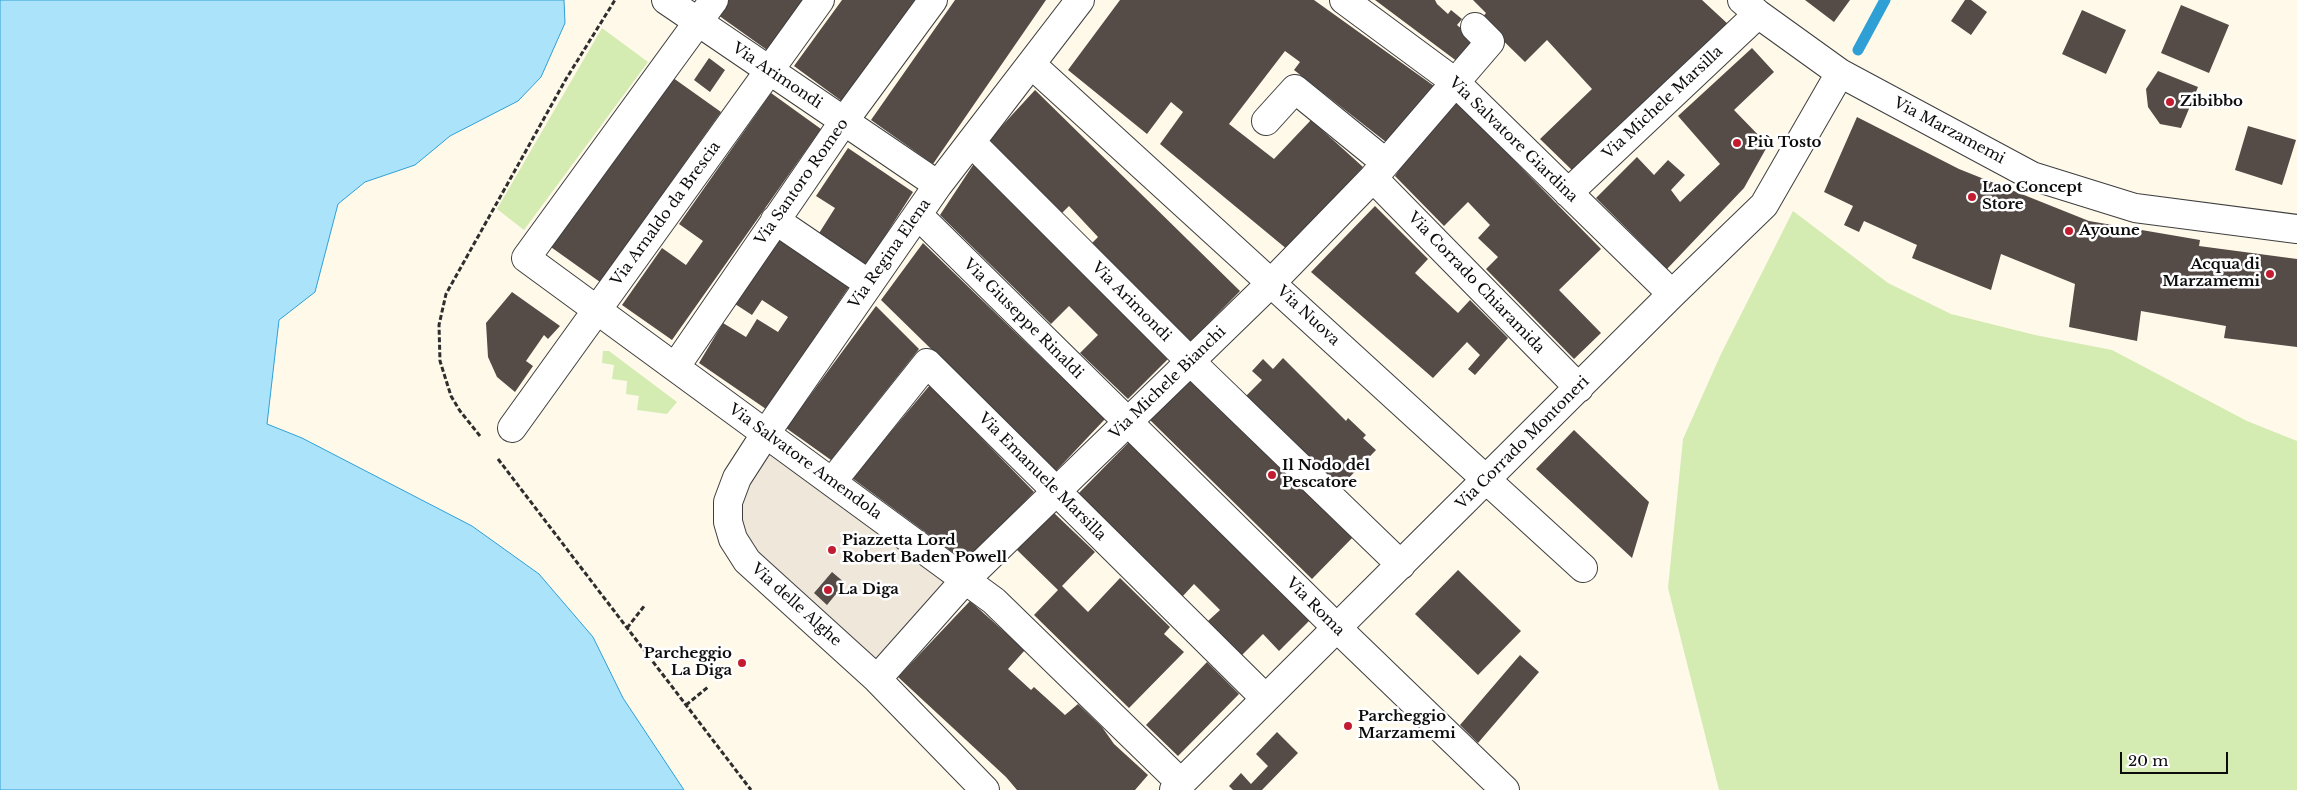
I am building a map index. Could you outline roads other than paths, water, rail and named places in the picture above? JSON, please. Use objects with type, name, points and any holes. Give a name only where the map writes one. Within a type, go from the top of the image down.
[{"type":"street","name":"Via Arimondi","points":[[666,0],[938,185]]},
{"type":"street","points":[[698,22],[714,0]]},
{"type":"street","name":"Via Arnaldo da Brescia","points":[[512,428],[820,0]]},
{"type":"street","name":"Via Santoro Romeo","points":[[676,366],[844,121],[933,0]]},
{"type":"street","name":"Via Regina Elena","points":[[728,522],[728,502],[737,478],[766,433],[938,185],[1080,0]]},
{"type":"street","name":"Via Salvatore Giardina","points":[[1344,0],[1455,82],[1672,294]]},
{"type":"street","name":"Via Marzamemi","points":[[1750,7],[1840,73],[2032,176],[2135,208],[2297,229]]},
{"type":"street","name":"Via Michele Marsilla","points":[[1568,193],[1750,7]]},
{"type":"street","name":"Via Salvatore Amendola","points":[[698,22],[526,258],[597,308],[994,601],[1178,787]]},
{"type":"street","name":"Via Michele Bianchi","points":[[876,679],[965,580],[1272,282],[1379,171],[1490,42],[1475,27]]},
{"type":"street","name":"Via Nuova","points":[[1031,64],[1272,282],[1485,480],[1583,568]]},
{"type":"street","name":"Via Corrado Montoneri","points":[[1178,787],[1265,698],[1764,205],[1840,73]]},
{"type":"street","name":"Via Corrado Chiaramida","points":[[1266,121],[1295,89],[1379,171],[1579,388]]},
{"type":"street","name":"Via Arimondi","points":[[971,142],[1190,361],[1401,565]]},
{"type":"street","name":"Via Giuseppe Rinaldi","points":[[918,215],[1128,422]]},
{"type":"street","points":[[775,220],[869,284]]},
{"type":"street","name":"Via Emanuele Marsilla","points":[[832,482],[927,363],[1265,698]]},
{"type":"street","name":"Via Roma","points":[[1128,422],[1505,790]]},
{"type":"street","name":"Via delle Alghe","points":[[728,522],[733,539],[747,561],[876,679],[985,790]]},
{"type":"water","points":[[0,0],[564,0],[565,23],[541,77],[518,101],[450,136],[415,165],[365,182],[338,204],[315,292],[279,320],[267,424],[302,438],[472,526],[539,574],[593,637],[623,698],[684,790],[0,790]]},
{"type":"waterway","points":[[1858,50],[1885,0]]},
{"type":"place","name":"Zibibbo","points":[[2170,102]]},
{"type":"place","name":"Più Tosto","points":[[1737,143]]},
{"type":"place","name":"Lao Concept Store","points":[[1972,197]]},
{"type":"place","name":"Ayoune","points":[[2069,231]]},
{"type":"place","name":"Acqua di Marzamemi","points":[[2270,274]]},
{"type":"place","name":"Il Nodo del Pescatore","points":[[1272,475]]},
{"type":"place","name":"Piazzetta Lord Robert Baden Powell","points":[[832,550]]},
{"type":"place","name":"La Diga","points":[[828,590]]},
{"type":"place","name":"Parcheggio La Diga","points":[[742,663]]},
{"type":"place","name":"Parcheggio Marzamemi","points":[[1348,726]]}]
